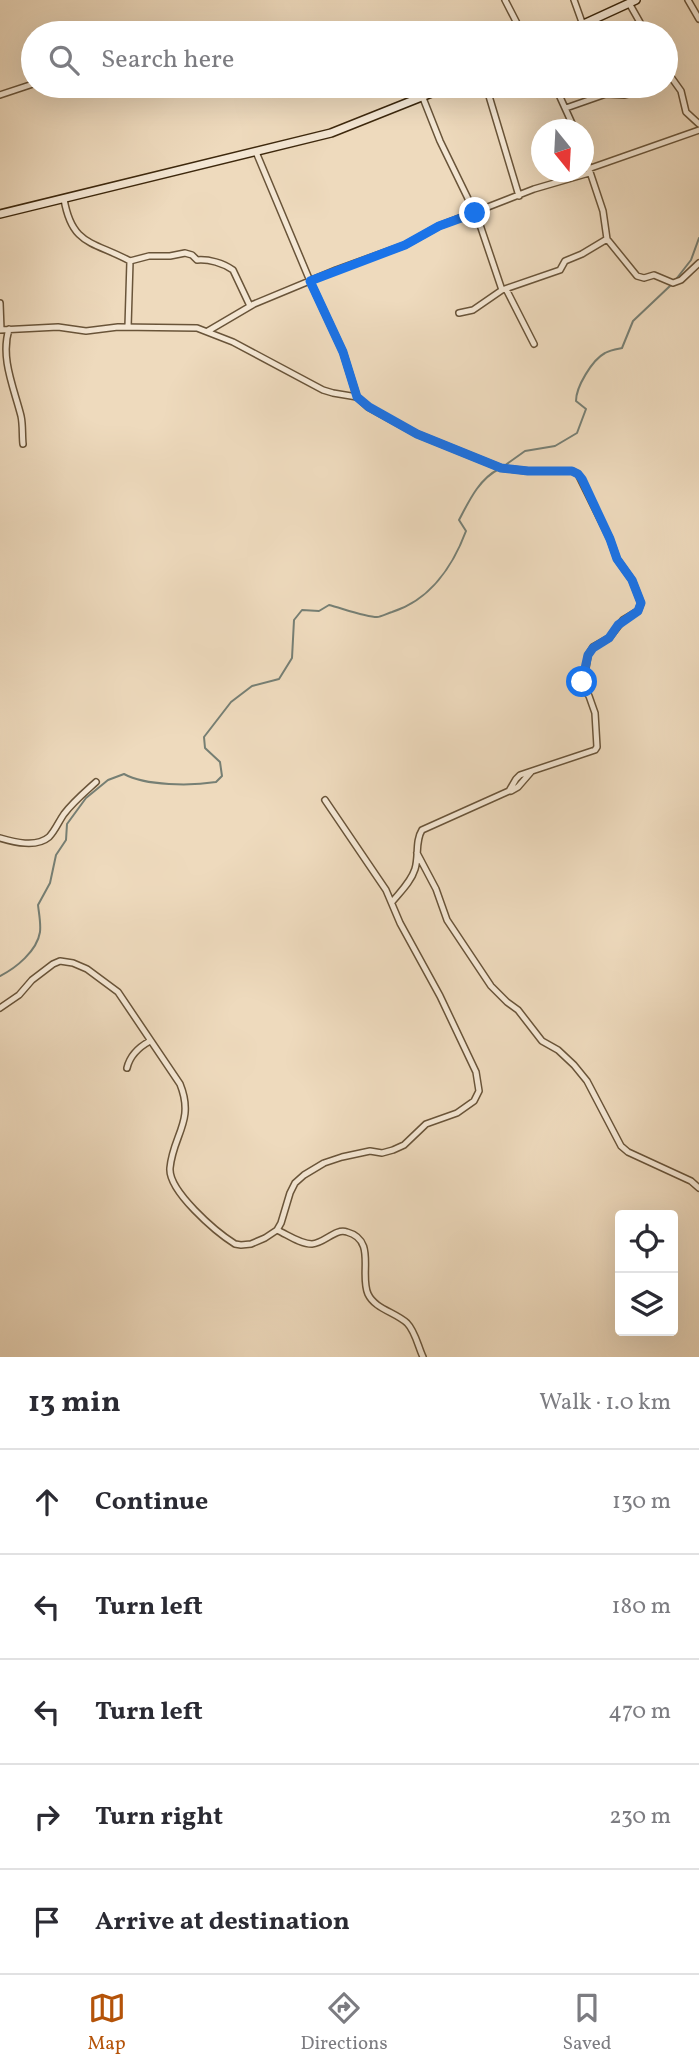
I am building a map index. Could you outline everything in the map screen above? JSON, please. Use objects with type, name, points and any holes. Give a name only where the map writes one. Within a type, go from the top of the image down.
[{"type":"street","points":[[505,0],[516,21]]},
{"type":"street","points":[[574,0],[582,21]]},
{"type":"street","points":[[688,0],[699,19]]},
{"type":"street","points":[[592,21],[633,2],[641,21]]},
{"type":"street","points":[[678,87],[687,112],[699,124]]},
{"type":"street","points":[[0,94],[21,88]]},
{"type":"street","points":[[0,214],[331,134],[421,98]]},
{"type":"street","points":[[423,98],[440,141],[475,213],[504,290],[534,344]]},
{"type":"street","points":[[489,98],[519,195]]},
{"type":"street","points":[[561,98],[570,119]]},
{"type":"street","points":[[566,108],[595,98]]},
{"type":"street","points":[[594,169],[699,130]]},
{"type":"street","points":[[256,152],[343,352],[357,397]]},
{"type":"street","points":[[208,331],[250,306],[405,245],[439,226],[556,182]]},
{"type":"street","points":[[592,182],[603,211],[607,239],[639,278],[654,275],[673,283],[681,281],[699,263]]},
{"type":"street","points":[[64,199],[70,223],[80,237],[92,245],[112,251],[130,261],[149,256],[188,253],[197,260],[207,260],[229,267],[250,306]]},
{"type":"street","points":[[459,313],[473,310],[504,290],[560,270],[565,261],[607,239]]},
{"type":"street","points":[[128,327],[130,261]]},
{"type":"street","points":[[0,303],[1,330],[58,327],[94,331],[128,327],[197,328],[208,331],[323,390],[357,397],[369,407],[417,434],[501,468],[572,471],[578,474],[610,539],[618,562],[632,580],[641,603],[640,608],[618,625],[609,638],[593,648],[588,655],[582,682],[595,713],[597,747],[592,752],[517,777],[509,791],[422,830],[415,870],[392,902]]},
{"type":"street","points":[[9,329],[5,351],[21,416],[23,444]]},
{"type":"street","points":[[0,838],[29,844],[45,840],[51,835],[65,811],[96,782]]},
{"type":"street","points":[[0,1008],[19,995],[32,980],[60,961],[73,962],[87,969],[118,992],[180,1084],[185,1097],[181,1134],[170,1168],[174,1182],[203,1219],[235,1244],[251,1244],[265,1238],[277,1230],[290,1193],[295,1183],[304,1175],[324,1163],[342,1157],[370,1151],[382,1153],[393,1150],[426,1124],[457,1113],[474,1101],[479,1091],[476,1073],[450,1015],[400,923],[386,890],[325,800]]},
{"type":"street","points":[[417,853],[436,889],[447,920],[491,986],[518,1010],[542,1041],[558,1050],[574,1065],[587,1082],[621,1146],[628,1152],[691,1181],[699,1188]]},
{"type":"street","points":[[127,1068],[138,1048],[150,1041]]},
{"type":"street","points":[[277,1230],[310,1244],[325,1240],[339,1231],[345,1230],[353,1234],[366,1253],[367,1291],[375,1302],[410,1326],[423,1357]]},
{"type":"waterway","points":[[677,278],[691,260],[699,238]]},
{"type":"waterway","points":[[504,466],[525,451],[555,446],[577,433],[586,409],[576,401],[586,374],[600,356],[622,348],[633,321],[671,285]]},
{"type":"waterway","points":[[0,976],[25,958],[35,946],[40,932],[38,905],[50,883],[56,855],[66,840],[67,824],[86,798],[108,780],[124,774],[144,781],[169,784],[216,782],[222,776],[220,762],[205,748],[204,737],[231,702],[252,686],[279,679],[292,658],[294,620],[302,610],[319,611],[329,605],[377,617],[406,607],[418,599],[447,569],[466,531],[459,520],[480,485],[499,469]]},
{"type":"route","points":[[475,213],[439,226],[405,245],[310,281],[343,352],[357,397],[369,407],[417,434],[501,468],[514,471],[572,471],[582,479],[618,562],[632,580],[641,603],[638,611],[618,625],[609,638],[593,648],[588,655],[582,682]]}]
